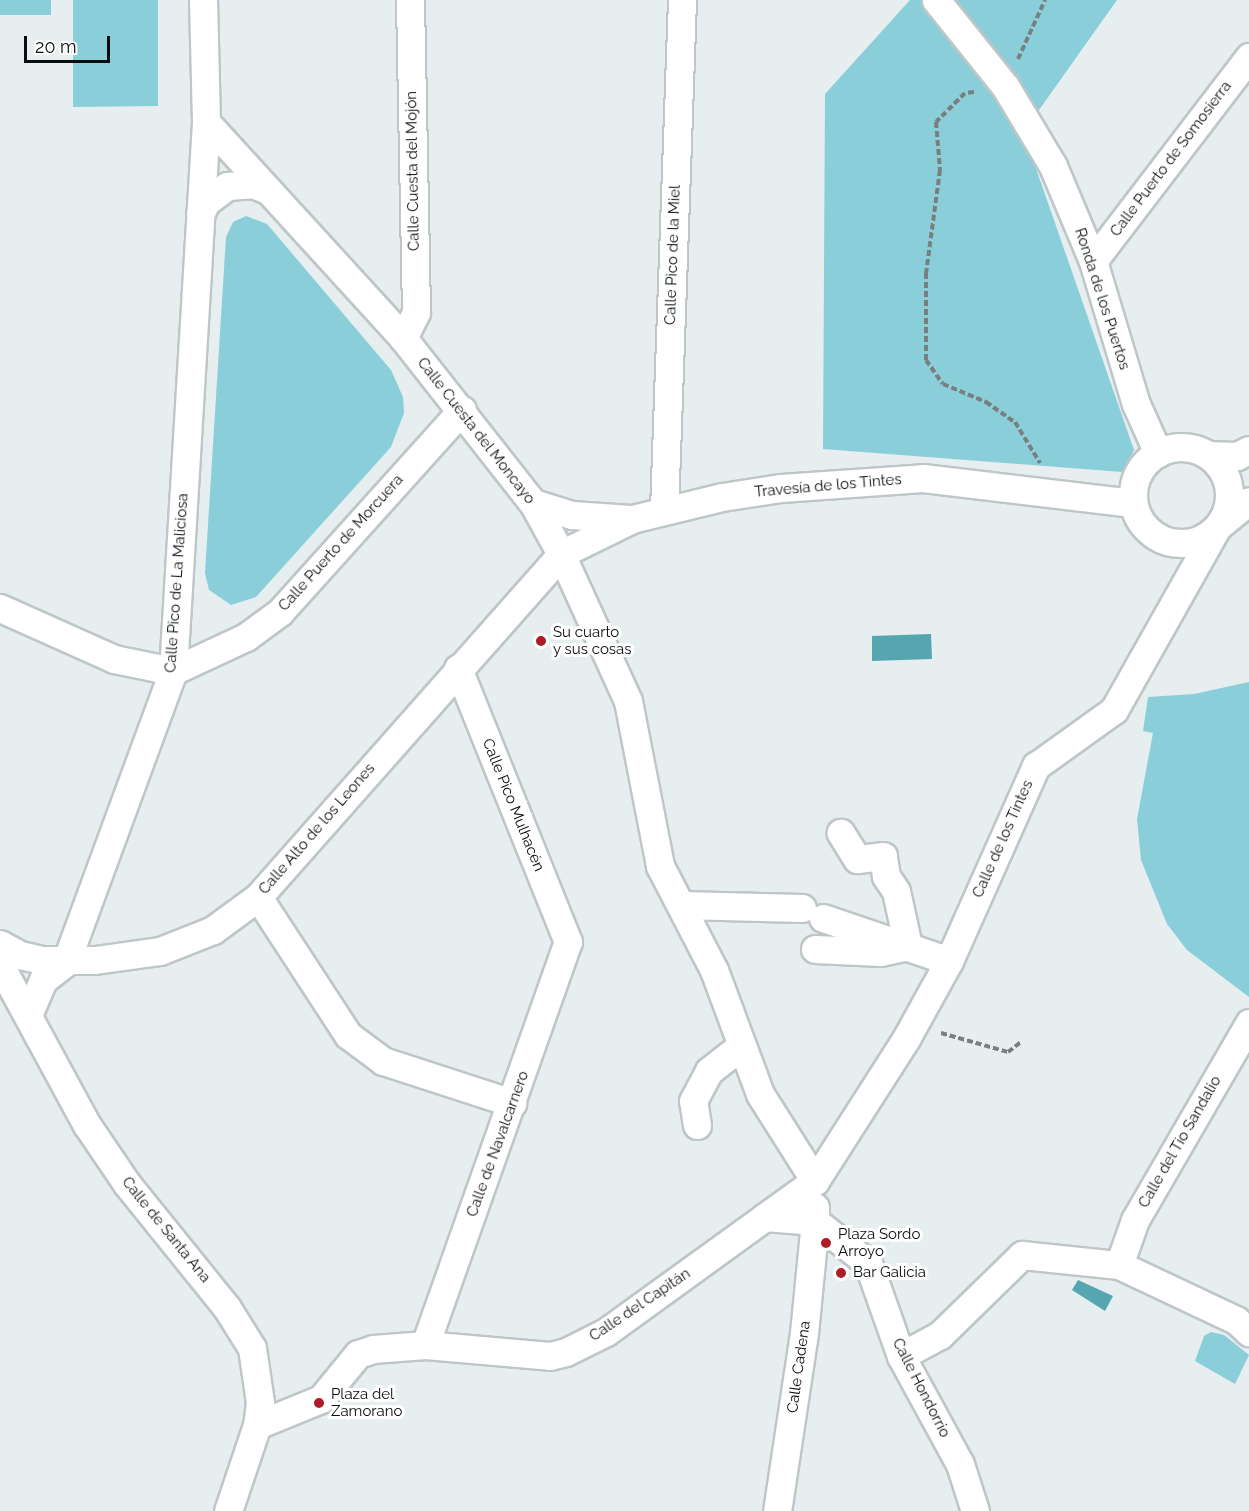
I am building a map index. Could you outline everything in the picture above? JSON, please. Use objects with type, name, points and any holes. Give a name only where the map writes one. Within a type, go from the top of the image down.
[{"type":"street","points":[[203,0],[206,122]]},
{"type":"street","name":"Calle Cuesta del Mojón","points":[[403,338],[416,312],[410,0]]},
{"type":"street","name":"Calle Pico de la Miel","points":[[663,510],[682,0]]},
{"type":"street","name":"Ronda de los Puertos","points":[[936,0],[1005,86],[1053,166],[1093,261],[1136,404],[1158,453]]},
{"type":"street","name":"Calle Puerto de Somosierra","points":[[1093,261],[1249,57]]},
{"type":"street","name":"Calle Cuesta del Moncayo","points":[[206,122],[403,338],[533,503],[561,554],[628,701],[660,866],[714,970],[760,1094],[815,1181]]},
{"type":"street","name":"Calle Pico de La Maliciosa","points":[[66,962],[173,672],[206,122]]},
{"type":"street","points":[[200,214],[206,202],[227,186],[253,184],[265,189]]},
{"type":"street","name":"Calle Puerto de Morcuera","points":[[173,672],[246,637],[280,612],[462,410]]},
{"type":"street","points":[[1208,455],[1227,481],[1228,505],[1217,527],[1204,538],[1188,543],[1169,542],[1152,534],[1140,520],[1133,503],[1138,474],[1158,453],[1192,448],[1208,455],[1245,455]]},
{"type":"street","name":"Travesía de los Tintes","points":[[561,554],[632,519],[663,510],[722,497],[853,480],[923,478],[1133,503]]},
{"type":"street","name":"Calle de los Tintes","points":[[815,1181],[915,1023],[949,961],[1036,766],[1114,710],[1217,527],[1249,501]]},
{"type":"street","name":"Travesía de los Tintes","points":[[533,503],[572,515],[632,519]]},
{"type":"street","name":"Calle Alto de los Leones","points":[[0,944],[20,955],[66,962],[127,958],[160,951],[213,930],[258,897],[561,554]]},
{"type":"street","points":[[0,608],[114,659],[173,672]]},
{"type":"street","name":"Calle Pico Mulhacén","points":[[458,668],[568,942]]},
{"type":"street","points":[[841,833],[858,859],[883,856],[886,876],[897,891],[908,946]]},
{"type":"street","points":[[258,897],[348,1035],[383,1061],[512,1103]]},
{"type":"street","points":[[681,905],[813,913],[949,961]]},
{"type":"street","name":"Calle de Navalcarnero","points":[[425,1344],[568,942]]},
{"type":"street","points":[[815,949],[880,952],[908,946]]},
{"type":"street","points":[[29,1012],[43,980],[66,962]]},
{"type":"street","name":"Calle de Santa Ana","points":[[0,965],[29,1012],[65,1088],[87,1125],[128,1184],[239,1324],[252,1348],[260,1402],[257,1425],[228,1511]]},
{"type":"street","name":"Calle del Tío Sandalio","points":[[1119,1265],[1135,1220],[1249,1023]]},
{"type":"street","points":[[697,1125],[693,1101],[709,1071],[741,1046]]},
{"type":"street","points":[[765,1217],[815,1221],[815,1181]]},
{"type":"street","name":"Calle del Capitán","points":[[257,1425],[321,1399],[358,1354],[425,1344],[550,1356],[566,1352],[606,1332],[815,1181]]},
{"type":"street","name":"Calle Hondorrio","points":[[815,1221],[868,1263],[901,1356],[960,1464],[975,1511]]},
{"type":"street","name":"Calle Cadena","points":[[777,1511],[804,1333],[815,1221]]},
{"type":"street","points":[[901,1356],[940,1335],[1022,1255],[1119,1265],[1236,1320],[1249,1332]]},
{"type":"path","points":[[1045,0],[1005,86],[965,93],[936,122],[940,170],[926,273],[926,360],[943,384],[987,402],[1015,422],[1058,493]]},
{"type":"path","points":[[915,1023],[1008,1052],[1021,1042]]},
{"type":"shaded area","points":[[0,0],[51,0],[51,15],[0,15]]},
{"type":"shaded area","points":[[73,0],[158,0],[158,106],[73,107]]},
{"type":"shaded area","points":[[910,0],[1117,0],[1039,110],[1032,157],[1134,450],[1122,472],[823,449],[825,94]]},
{"type":"shaded area","points":[[246,216],[267,224],[391,370],[403,397],[404,413],[391,447],[256,597],[231,605],[209,590],[205,573],[226,237],[233,222]]},
{"type":"shaded area","points":[[931,634],[932,659],[872,661],[872,636]]},
{"type":"shaded area","points":[[1249,682],[1249,997],[1187,950],[1167,924],[1141,860],[1137,819],[1153,733],[1143,731],[1148,697],[1194,694]]},
{"type":"shaded area","points":[[1078,1280],[1113,1296],[1105,1311],[1072,1290]]},
{"type":"shaded area","points":[[1211,1332],[1224,1335],[1249,1355],[1235,1384],[1195,1361],[1204,1336]]},
{"type":"place","name":"Su cuarto y sus cosas","points":[[541,641]]},
{"type":"place","name":"Plaza Sordo Arroyo","points":[[826,1243]]},
{"type":"place","name":"Bar Galicia","points":[[841,1273]]},
{"type":"place","name":"Plaza del Zamorano","points":[[319,1403]]}]
